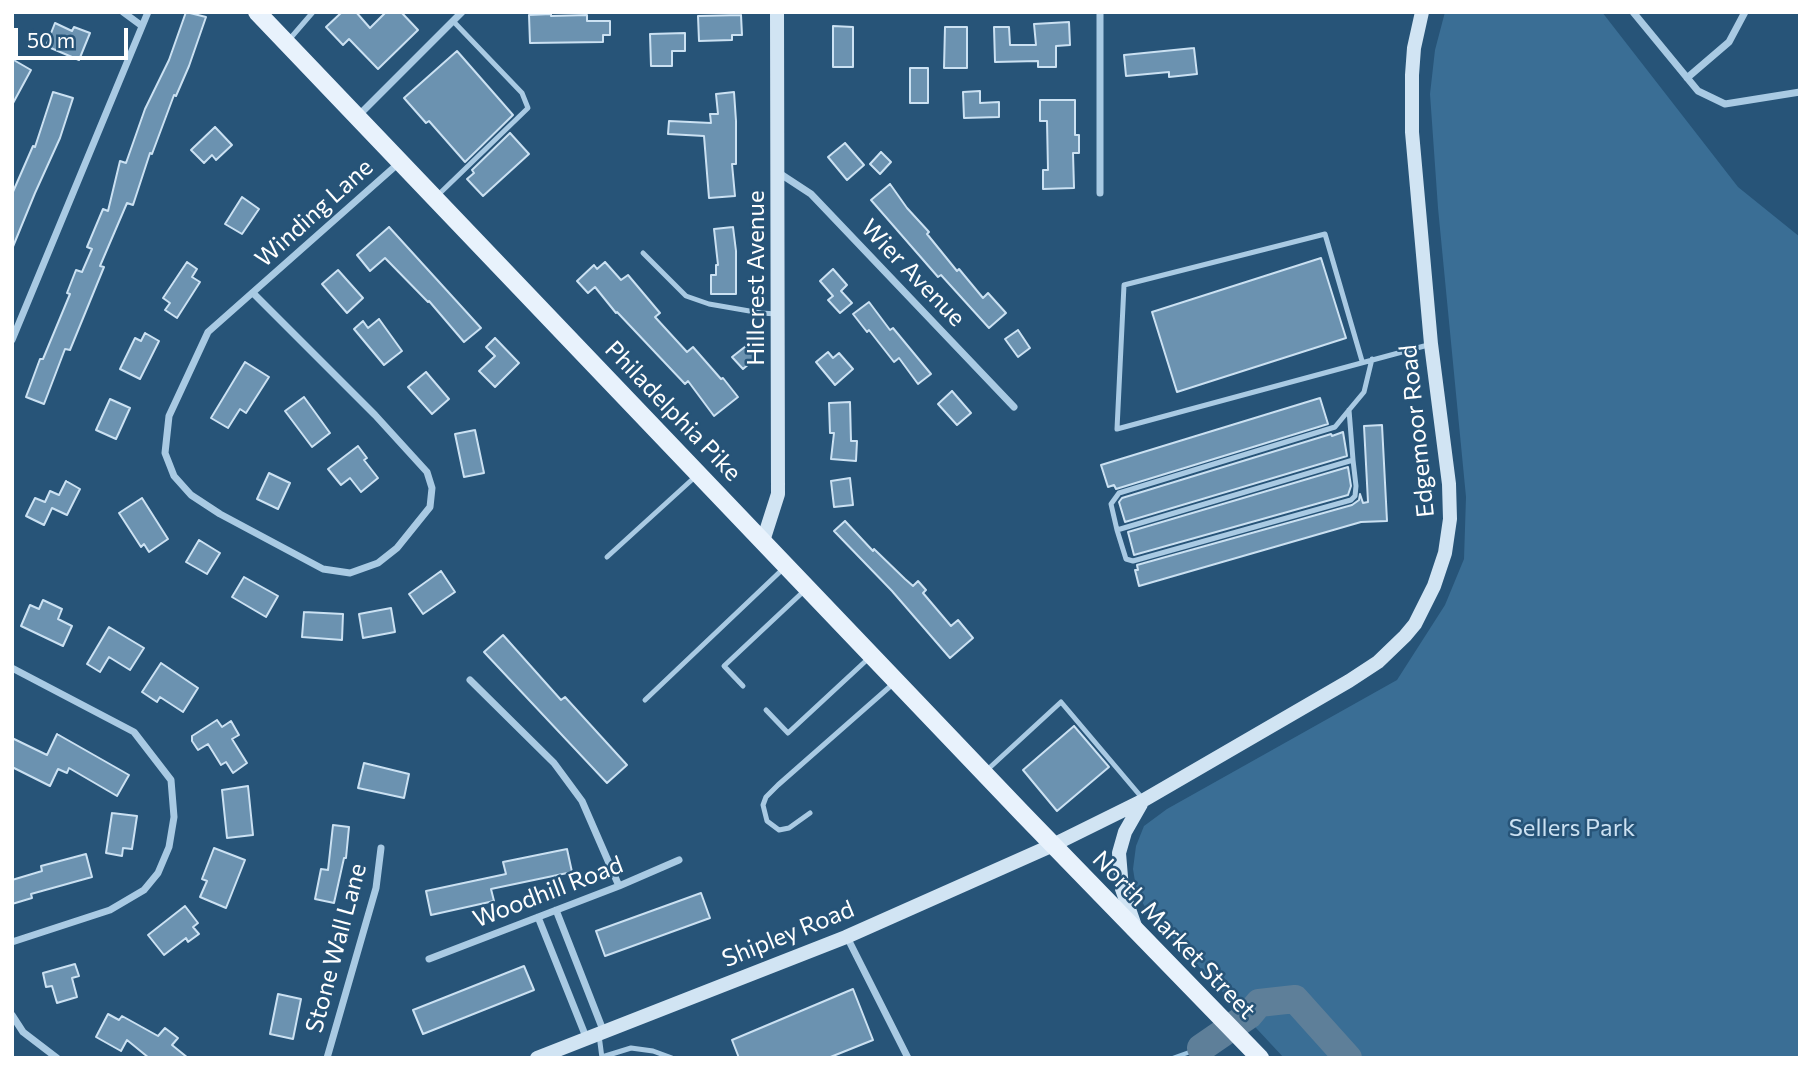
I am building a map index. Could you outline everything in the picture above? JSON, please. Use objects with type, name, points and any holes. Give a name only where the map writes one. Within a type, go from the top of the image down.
[{"type":"main road","name":"Philadelphia Pike","points":[[257,12],[1053,845]]},
{"type":"main road","name":"Hillcrest Avenue","points":[[763,541],[778,494],[778,12]]},
{"type":"main road","name":"Edgemoor Road","points":[[1053,845],[1144,800],[1378,662],[1415,624],[1434,586],[1446,553],[1450,519],[1449,484],[1431,344],[1411,99],[1414,48],[1422,12]]},
{"type":"main road","points":[[1137,930],[1122,889],[1119,853],[1132,816],[1144,800]]},
{"type":"main road","name":"North Market Street","points":[[1053,845],[1255,1053]]},
{"type":"main road","name":"Shipley Road","points":[[537,1058],[846,937],[1053,845]]},
{"type":"street","points":[[123,12],[142,26]]},
{"type":"street","points":[[12,340],[148,12]]},
{"type":"street","points":[[357,117],[462,12]]},
{"type":"street","points":[[1100,12],[1100,193]]},
{"type":"street","points":[[1633,12],[1698,91],[1725,104],[1800,92]]},
{"type":"street","points":[[1686,78],[1729,42],[1745,12]]},
{"type":"street","name":"Winding Lane","points":[[253,293],[375,415],[427,472],[432,488],[430,507],[397,548],[378,563],[350,573],[323,569],[220,514],[191,495],[174,476],[165,453],[169,416],[208,332],[400,162]]},
{"type":"street","name":"Wier Avenue","points":[[779,173],[811,194],[1014,407]]},
{"type":"street","points":[[12,668],[134,732],[171,780],[174,817],[169,847],[158,873],[144,890],[110,910],[12,942]]},
{"type":"street","points":[[470,680],[554,763],[582,801],[619,886]]},
{"type":"street","name":"Stone Wall Lane","points":[[327,1058],[376,888],[381,848]]},
{"type":"street","name":"Woodhill Road","points":[[429,959],[680,860]]},
{"type":"street","points":[[556,910],[596,1033]]},
{"type":"street","points":[[538,917],[596,1033]]},
{"type":"street","points":[[846,937],[908,1058]]},
{"type":"street","points":[[12,1015],[23,1032],[57,1058]]},
{"type":"lane","points":[[286,43],[314,12]]},
{"type":"lane","points":[[435,199],[526,111],[527,103],[522,93],[453,21]]},
{"type":"lane","points":[[1362,361],[1325,234],[1124,285],[1116,429],[1431,344]]},
{"type":"lane","points":[[643,253],[686,296],[722,306],[778,314]]},
{"type":"lane","points":[[1349,410],[1356,486],[1355,496],[1351,500],[1133,562],[1126,559],[1111,504],[1119,493],[1335,427],[1349,410],[1364,392],[1372,359]]},
{"type":"lane","points":[[1117,530],[1353,460]]},
{"type":"lane","points":[[607,557],[698,474]]},
{"type":"lane","points":[[645,700],[787,566]]},
{"type":"lane","points":[[743,686],[724,666],[808,587]]},
{"type":"lane","points":[[766,710],[788,733],[872,655]]},
{"type":"lane","points":[[810,813],[789,828],[779,830],[771,827],[763,812],[766,797],[897,681]]},
{"type":"lane","points":[[984,773],[1061,702],[1144,800]]},
{"type":"lane","points":[[596,1033],[602,1057],[631,1048],[653,1051],[672,1058]]},
{"type":"green space","name":"Sellers Park","points":[[1445,12],[1602,12],[1738,187],[1800,237],[1800,1058],[1284,1058],[1149,913],[1137,894],[1133,869],[1136,846],[1144,826],[1167,809],[1397,680],[1445,605],[1464,559],[1466,497],[1438,208],[1430,94],[1435,50]]},
{"type":"building","points":[[186,12],[206,17],[189,66],[176,96],[174,95],[152,154],[150,153],[133,205],[127,203],[100,266],[104,267],[70,350],[65,349],[44,404],[26,397],[70,294],[67,293],[76,270],[82,272],[92,249],[87,247],[103,209],[108,211],[120,161],[126,163],[145,109],[169,60]]},
{"type":"building","points":[[342,12],[356,12],[370,28],[386,12],[401,12],[418,30],[378,69],[349,39],[343,45],[326,27]]},
{"type":"building","points":[[529,15],[587,15],[587,21],[610,21],[610,35],[603,35],[603,42],[530,43]]},
{"type":"building","points":[[741,15],[742,35],[732,35],[732,40],[699,41],[698,16]]},
{"type":"building","points":[[1069,22],[1070,45],[1056,46],[1056,67],[1038,67],[1038,61],[995,62],[994,27],[1009,27],[1010,45],[1036,45],[1034,24]]},
{"type":"building","points":[[55,23],[72,31],[74,27],[90,33],[79,60],[46,46]]},
{"type":"building","points":[[833,26],[853,27],[853,67],[833,67]]},
{"type":"building","points":[[945,27],[967,27],[967,68],[944,68]]},
{"type":"building","points":[[685,33],[685,51],[672,51],[672,66],[651,66],[650,34]]},
{"type":"building","points":[[1194,48],[1197,74],[1169,77],[1169,72],[1126,76],[1124,55]]},
{"type":"building","points":[[457,51],[513,115],[465,162],[429,121],[426,123],[404,98]]},
{"type":"building","points":[[12,59],[31,70],[12,105]]},
{"type":"building","points":[[910,68],[928,68],[928,103],[910,103]]},
{"type":"building","points":[[980,91],[980,103],[999,102],[999,117],[964,118],[963,92]]},
{"type":"building","points":[[53,92],[73,98],[60,138],[12,249],[12,194],[33,146],[35,147]]},
{"type":"building","points":[[734,92],[736,164],[732,164],[735,196],[709,198],[704,136],[668,134],[669,121],[711,123],[710,114],[718,114],[716,94]]},
{"type":"building","points":[[1040,100],[1075,100],[1075,135],[1079,135],[1079,153],[1073,153],[1074,188],[1043,189],[1043,170],[1048,170],[1047,121],[1040,121]]},
{"type":"building","points":[[215,127],[232,145],[216,160],[212,155],[204,163],[191,150]]},
{"type":"building","points":[[510,133],[529,154],[483,196],[467,179],[474,173],[472,170]]},
{"type":"building","points":[[845,143],[864,165],[847,180],[828,157]]},
{"type":"building","points":[[881,152],[891,162],[880,174],[870,164]]},
{"type":"building","points":[[890,184],[957,271],[959,269],[983,298],[988,293],[1006,313],[989,328],[941,275],[938,277],[871,200]]},
{"type":"building","points":[[242,197],[259,209],[242,234],[225,224]]},
{"type":"building","points":[[389,227],[481,328],[464,342],[429,301],[385,258],[370,271],[357,255]]},
{"type":"building","points":[[733,227],[736,294],[711,294],[711,275],[716,275],[718,265],[714,229]]},
{"type":"building","points":[[1321,258],[1346,338],[1177,392],[1152,312]]},
{"type":"building","points":[[187,262],[197,269],[192,277],[200,282],[177,318],[165,310],[170,303],[163,298]]},
{"type":"building","points":[[605,262],[621,280],[628,275],[660,313],[655,317],[687,352],[693,347],[738,397],[714,416],[688,381],[685,384],[616,313],[595,287],[588,293],[577,281],[594,265],[597,269]]},
{"type":"building","points":[[833,269],[847,285],[841,291],[852,303],[840,313],[828,300],[833,296],[820,281]]},
{"type":"building","points":[[338,270],[363,298],[347,313],[322,284]]},
{"type":"building","points":[[869,302],[890,330],[893,328],[931,374],[918,384],[899,358],[894,362],[853,314]]},
{"type":"building","points":[[379,319],[402,351],[384,365],[354,329],[363,321],[368,328]]},
{"type":"building","points":[[1018,330],[1030,348],[1018,357],[1005,339]]},
{"type":"building","points":[[145,333],[159,341],[140,379],[120,369],[135,338],[141,341]]},
{"type":"building","points":[[495,338],[519,363],[495,387],[479,371],[495,356],[486,347]]},
{"type":"building","points":[[746,346],[756,358],[743,369],[732,357]]},
{"type":"building","points":[[828,352],[833,358],[839,353],[853,369],[835,385],[816,362]]},
{"type":"building","points":[[245,362],[269,377],[246,413],[240,409],[228,428],[211,418]]},
{"type":"building","points":[[426,372],[449,399],[432,414],[408,387]]},
{"type":"building","points":[[952,391],[971,413],[957,425],[938,404]]},
{"type":"building","points":[[304,397],[330,433],[312,447],[285,411]]},
{"type":"building","points":[[1320,398],[1328,424],[1116,489],[1114,485],[1108,487],[1101,465]]},
{"type":"building","points":[[110,399],[130,408],[116,439],[96,430]]},
{"type":"building","points":[[850,402],[851,441],[857,441],[856,461],[831,459],[834,433],[830,433],[829,403]]},
{"type":"building","points":[[1382,425],[1387,521],[1361,522],[1139,586],[1135,570],[1138,570],[1137,565],[1352,505],[1359,500],[1360,494],[1363,503],[1368,502],[1364,426]]},
{"type":"building","points":[[475,430],[484,473],[464,477],[455,434]]},
{"type":"building","points":[[1343,432],[1347,456],[1125,522],[1119,502],[1122,498]]},
{"type":"building","points":[[358,446],[367,458],[364,460],[378,478],[361,492],[350,478],[341,485],[328,469]]},
{"type":"building","points":[[1348,467],[1351,486],[1348,495],[1134,555],[1128,532]]},
{"type":"building","points":[[269,473],[290,483],[278,509],[257,499]]},
{"type":"building","points":[[850,478],[853,505],[834,507],[831,481]]},
{"type":"building","points":[[66,481],[80,489],[67,515],[52,508],[44,525],[26,516],[35,498],[45,502],[50,491],[59,495]]},
{"type":"building","points":[[142,498],[168,539],[149,552],[144,544],[141,547],[119,513]]},
{"type":"building","points":[[845,521],[873,551],[874,549],[913,586],[918,581],[926,590],[923,593],[951,626],[958,620],[973,638],[950,658],[892,591],[834,531]]},
{"type":"building","points":[[199,540],[220,553],[207,574],[186,562]]},
{"type":"building","points":[[441,571],[455,592],[423,614],[409,594]]},
{"type":"building","points":[[244,577],[278,596],[266,617],[232,597]]},
{"type":"building","points":[[43,600],[62,609],[58,619],[72,626],[63,646],[21,626],[30,605],[39,609]]},
{"type":"building","points":[[391,608],[395,632],[363,638],[359,614]]},
{"type":"building","points":[[304,612],[343,614],[342,640],[302,637]]},
{"type":"building","points":[[109,627],[144,648],[130,670],[109,657],[100,672],[87,664]]},
{"type":"building","points":[[503,635],[561,700],[565,697],[627,765],[607,783],[484,652]]},
{"type":"building","points":[[161,663],[198,688],[183,712],[160,697],[157,702],[142,692]]},
{"type":"building","points":[[217,720],[222,727],[231,721],[239,735],[232,739],[247,763],[233,773],[226,762],[221,765],[208,744],[198,750],[192,741],[192,736]]},
{"type":"building","points":[[1074,726],[1109,767],[1057,811],[1023,770]]},
{"type":"building","points":[[57,734],[129,775],[117,796],[69,768],[67,773],[58,769],[50,786],[12,767],[12,738],[47,755]]},
{"type":"building","points":[[364,763],[409,774],[404,798],[358,788]]},
{"type":"building","points":[[248,786],[253,835],[227,838],[222,790]]},
{"type":"building","points":[[112,813],[137,816],[132,849],[123,848],[122,856],[106,853]]},
{"type":"building","points":[[333,825],[349,827],[346,858],[334,903],[315,899],[321,869],[328,870]]},
{"type":"building","points":[[214,848],[245,860],[226,908],[200,897],[207,881],[202,879]]},
{"type":"building","points":[[567,849],[572,872],[491,889],[494,901],[431,915],[426,891],[506,874],[503,862]]},
{"type":"building","points":[[86,854],[92,877],[31,894],[32,898],[12,904],[12,880],[42,871],[41,866]]},
{"type":"building","points":[[701,893],[710,918],[605,956],[596,931]]},
{"type":"building","points":[[185,906],[198,923],[193,927],[199,934],[188,942],[186,938],[164,955],[148,935]]},
{"type":"building","points":[[75,964],[79,976],[72,978],[77,997],[57,1003],[52,986],[46,987],[43,973]]},
{"type":"building","points":[[524,966],[534,990],[423,1034],[413,1010]]},
{"type":"building","points":[[853,989],[873,1040],[828,1058],[739,1058],[732,1040]]},
{"type":"building","points":[[278,994],[301,999],[293,1039],[270,1034]]},
{"type":"building","points":[[108,1014],[119,1020],[122,1016],[158,1036],[165,1028],[178,1038],[172,1045],[188,1058],[149,1058],[127,1040],[121,1051],[96,1037]]},
{"type":"waterway","points":[[1201,1048],[1249,1015],[1259,1003],[1295,999],[1348,1058]]},
{"type":"waterway","points":[[1173,1058],[1201,1048]]}]
